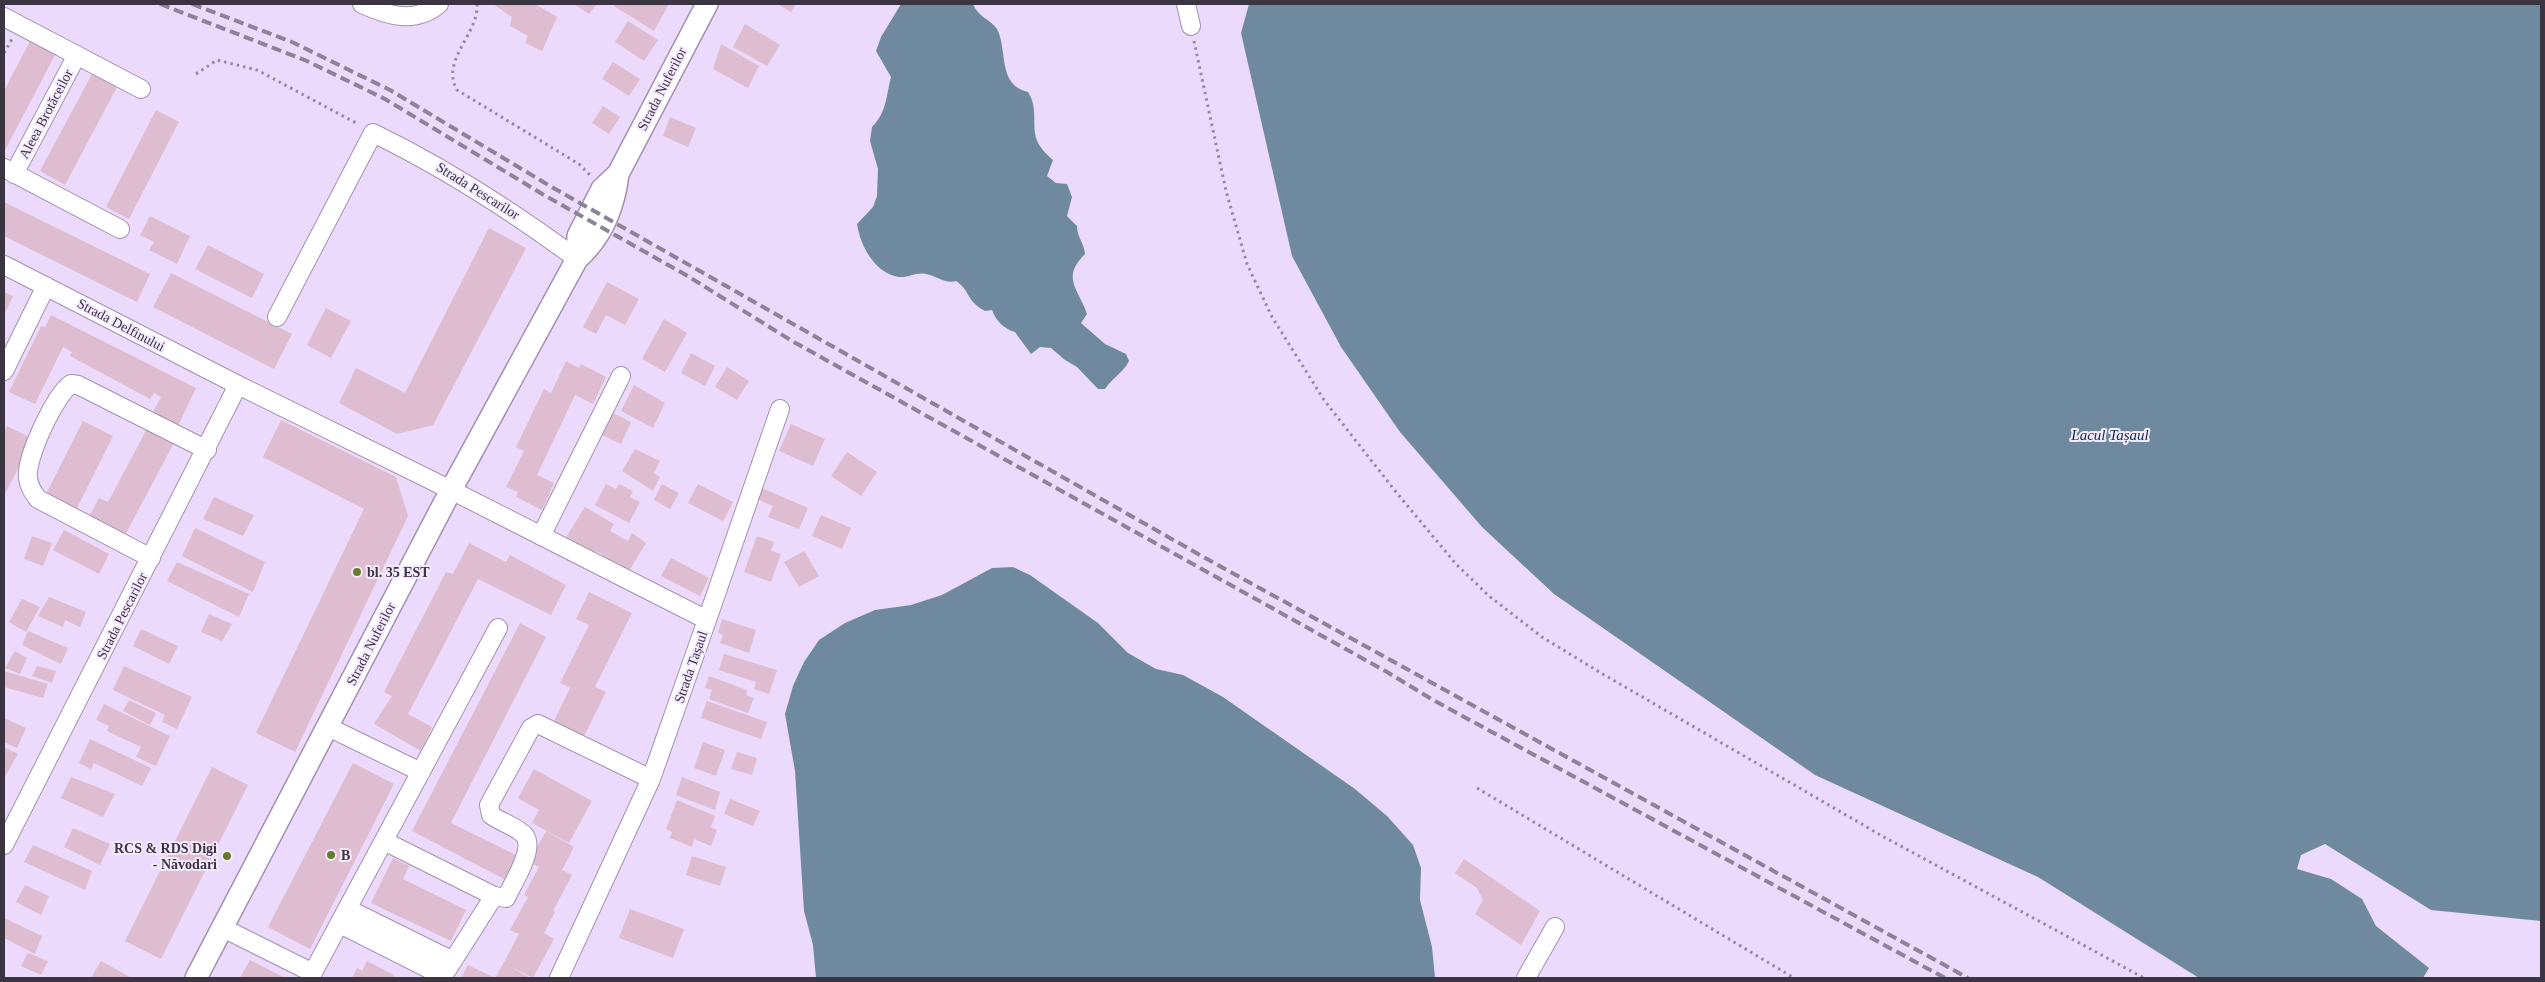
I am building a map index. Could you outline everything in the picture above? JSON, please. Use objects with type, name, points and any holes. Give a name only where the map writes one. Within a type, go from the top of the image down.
[{"type":"street","points":[[362,4],[382,12],[411,17],[425,14],[439,4]]},
{"type":"street","name":"Strada Nuferilor","points":[[196,978],[450,490],[577,259],[593,245],[615,200],[618,174],[707,4]]},
{"type":"street","points":[[1186,4],[1191,26]]},
{"type":"street","points":[[4,17],[141,89]]},
{"type":"street","name":"Aleea Brotăceilor","points":[[77,55],[9,171],[120,229]]},
{"type":"street","points":[[277,317],[373,133]]},
{"type":"street","name":"Strada Pescarilor","points":[[373,133],[456,177],[531,225],[577,259]]},
{"type":"street","name":"Strada Nuferilor","points":[[577,259],[578,236],[602,188],[618,174]]},
{"type":"street","name":"Strada Delfinului","points":[[4,265],[238,385],[450,490]]},
{"type":"street","points":[[4,371],[46,286]]},
{"type":"street","points":[[541,536],[620,376]]},
{"type":"street","points":[[151,558],[38,498],[30,488],[27,476],[31,456],[57,400],[63,389],[71,384],[78,384],[207,450]]},
{"type":"street","name":"Strada Pescarilor","points":[[4,845],[207,450],[238,385]]},
{"type":"street","points":[[707,620],[780,408]]},
{"type":"street","name":"Strada Tașaul","points":[[450,490],[707,620],[650,778],[559,978]]},
{"type":"street","points":[[223,928],[312,976],[498,628]]},
{"type":"street","points":[[384,841],[494,896],[506,898],[528,853],[528,844],[524,836],[491,815],[489,805],[531,728],[538,724],[650,778]]},
{"type":"street","points":[[328,727],[421,772]]},
{"type":"street","points":[[344,916],[442,977],[494,896]]},
{"type":"street","points":[[344,916],[453,961]]},
{"type":"street","points":[[1526,978],[1555,927]]},
{"type":"path","points":[[477,4],[475,16],[451,72],[457,90],[579,164],[602,188]]},
{"type":"path","points":[[1191,26],[1231,210],[1246,264],[1272,317],[1324,400],[1396,492],[1456,564],[1489,596],[1542,637],[1592,668],[1884,837],[2144,978]]},
{"type":"path","points":[[196,74],[217,60],[257,70],[373,133]]},
{"type":"path","points":[[1477,788],[1794,978]]},
{"type":"water","points":[[901,4],[973,4],[978,12],[997,29],[1007,75],[1018,88],[1028,92],[1034,109],[1036,138],[1043,150],[1053,160],[1047,176],[1056,183],[1067,184],[1072,197],[1067,216],[1077,226],[1085,254],[1078,262],[1073,277],[1076,290],[1087,314],[1081,323],[1105,344],[1126,354],[1129,361],[1105,389],[1098,389],[1077,367],[1051,348],[1040,347],[1031,354],[1015,332],[1001,324],[992,310],[985,311],[974,303],[964,288],[956,281],[952,282],[922,274],[902,277],[890,275],[876,264],[865,249],[857,224],[873,207],[877,196],[878,169],[870,141],[872,127],[881,116],[883,110],[891,77],[876,51],[881,37]]},
{"type":"water","name":"Lacul Tașaul","points":[[1249,4],[2541,4],[2541,921],[2431,910],[2325,844],[2301,855],[2297,869],[2331,879],[2362,899],[2376,926],[2429,968],[2423,978],[2199,978],[2038,877],[1815,775],[1554,594],[1482,527],[1400,432],[1341,347],[1292,256],[1241,33]]},
{"type":"water","points":[[1013,567],[1030,575],[1098,623],[1128,653],[1156,669],[1183,675],[1223,697],[1355,789],[1387,816],[1413,845],[1421,868],[1420,900],[1432,947],[1435,978],[816,978],[813,945],[804,911],[795,771],[785,714],[793,686],[804,662],[819,640],[845,623],[875,610],[911,605],[942,595],[992,568]]},
{"type":"building","points":[[493,4],[535,4],[557,17],[542,51],[525,43],[528,36],[510,26],[512,17]]},
{"type":"building","points":[[574,4],[597,4],[589,14]]},
{"type":"building","points":[[616,4],[669,4],[654,31],[614,6]]},
{"type":"building","points":[[777,4],[796,4],[791,12]]},
{"type":"building","points":[[628,21],[658,40],[644,61],[615,42]]},
{"type":"building","points":[[745,24],[780,45],[767,66],[733,47]]},
{"type":"building","points":[[30,41],[55,55],[4,152],[4,91]]},
{"type":"building","points":[[721,44],[759,66],[748,88],[713,69]]},
{"type":"building","points":[[613,62],[640,79],[629,96],[602,79]]},
{"type":"building","points":[[92,74],[117,87],[65,185],[40,171]]},
{"type":"building","points":[[603,106],[620,117],[609,134],[592,123]]},
{"type":"building","points":[[156,110],[179,122],[129,219],[106,207]]},
{"type":"building","points":[[670,117],[696,128],[688,147],[663,136]]},
{"type":"building","points":[[4,202],[150,274],[137,302],[4,236]]},
{"type":"building","points":[[150,216],[190,236],[177,264],[149,250],[154,242],[140,235]]},
{"type":"building","points":[[489,228],[526,248],[433,425],[397,434],[339,403],[356,368],[405,393]]},
{"type":"building","points":[[208,245],[264,274],[252,298],[195,269]]},
{"type":"building","points":[[171,273],[292,334],[274,369],[153,307]]},
{"type":"building","points":[[607,282],[639,299],[625,325],[606,315],[596,334],[583,327]]},
{"type":"building","points":[[4,292],[13,296],[4,315]]},
{"type":"building","points":[[326,308],[351,321],[331,358],[307,345]]},
{"type":"building","points":[[51,315],[196,388],[177,428],[152,414],[161,397],[154,393],[150,399],[70,356],[72,352],[63,347],[35,404],[9,392],[41,326],[45,327]]},
{"type":"building","points":[[664,319],[687,333],[665,372],[642,359]]},
{"type":"building","points":[[691,353],[715,366],[705,386],[681,373]]},
{"type":"building","points":[[566,361],[579,368],[581,364],[606,377],[593,404],[575,395],[537,475],[554,483],[542,510],[516,497],[518,492],[506,487],[524,451],[516,447],[544,389],[551,393]]},
{"type":"building","points":[[727,367],[749,381],[737,400],[715,387]]},
{"type":"building","points":[[634,385],[665,403],[653,428],[621,411]]},
{"type":"building","points":[[609,411],[631,422],[621,444],[598,433]]},
{"type":"building","name":"bl. 35 EST","points":[[281,420],[396,477],[408,516],[295,752],[256,733],[364,509],[263,457]]},
{"type":"building","points":[[83,421],[113,436],[75,512],[45,496]]},
{"type":"building","points":[[791,424],[825,439],[813,466],[779,451]]},
{"type":"building","points":[[7,426],[33,439],[4,496],[4,432]]},
{"type":"building","points":[[148,427],[175,441],[124,537],[88,519],[99,498],[108,502]]},
{"type":"building","points":[[635,449],[660,461],[654,473],[660,477],[653,491],[622,471]]},
{"type":"building","points":[[847,452],[877,472],[861,496],[831,476]]},
{"type":"building","points":[[606,484],[616,489],[619,484],[633,491],[630,497],[640,502],[629,523],[595,505]]},
{"type":"building","points":[[662,484],[679,493],[670,509],[654,500]]},
{"type":"building","points":[[698,484],[733,502],[723,521],[688,503]]},
{"type":"building","points":[[762,488],[808,508],[799,529],[768,517],[773,506],[757,499]]},
{"type":"building","points":[[214,497],[254,515],[243,536],[203,519]]},
{"type":"building","points":[[585,507],[614,524],[610,531],[628,541],[632,533],[646,543],[627,574],[598,558],[602,554],[595,551],[592,557],[563,542]]},
{"type":"building","points":[[821,515],[851,528],[842,549],[812,536]]},
{"type":"building","points":[[195,528],[265,562],[253,592],[182,556]]},
{"type":"building","points":[[64,530],[109,554],[99,574],[53,550]]},
{"type":"building","points":[[32,536],[52,543],[43,566],[24,559]]},
{"type":"building","points":[[757,536],[774,542],[771,551],[781,554],[771,582],[744,572]]},
{"type":"building","points":[[469,543],[506,562],[510,555],[566,585],[551,615],[478,579],[408,714],[432,727],[421,751],[374,724],[392,696],[384,692],[446,572],[453,574]]},
{"type":"building","points":[[804,551],[819,576],[799,587],[784,562]]},
{"type":"building","points":[[671,558],[709,578],[700,596],[661,576]]},
{"type":"building","points":[[177,562],[249,594],[239,617],[167,581]]},
{"type":"building","points":[[589,592],[632,613],[595,687],[606,692],[584,736],[554,721],[570,688],[560,683],[589,625],[576,619]]},
{"type":"building","points":[[49,597],[86,612],[80,627],[65,620],[63,627],[38,616]]},
{"type":"building","points":[[22,599],[40,607],[26,632],[9,622]]},
{"type":"building","points":[[209,614],[232,624],[222,641],[201,632]]},
{"type":"building","points":[[722,619],[756,630],[749,653],[720,643],[723,635],[718,633]]},
{"type":"building","points":[[520,623],[546,637],[451,823],[522,858],[508,881],[412,831]]},
{"type":"building","points":[[141,629],[178,646],[169,664],[133,646]]},
{"type":"building","points":[[28,631],[68,648],[61,664],[22,645]]},
{"type":"building","points":[[15,651],[27,658],[20,674],[5,668]]},
{"type":"building","points":[[724,654],[777,670],[769,694],[754,689],[756,682],[719,670]]},
{"type":"building","points":[[37,666],[56,671],[52,683],[32,676]]},
{"type":"building","points":[[124,666],[192,697],[177,729],[162,722],[165,715],[113,690]]},
{"type":"building","points":[[4,671],[48,684],[43,698],[4,687]]},
{"type":"building","points":[[709,676],[747,690],[746,695],[754,698],[748,713],[709,699],[712,690],[705,688]]},
{"type":"building","points":[[129,700],[156,713],[150,725],[123,711]]},
{"type":"building","points":[[707,701],[767,722],[761,739],[701,718]]},
{"type":"building","points":[[104,704],[170,736],[156,766],[136,757],[141,747],[107,731],[109,726],[96,720]]},
{"type":"building","points":[[4,718],[26,728],[17,748],[4,742]]},
{"type":"building","points":[[90,739],[151,768],[142,786],[94,763],[91,769],[79,763]]},
{"type":"building","points":[[703,742],[725,750],[716,776],[694,768]]},
{"type":"building","points":[[4,747],[18,754],[4,778]]},
{"type":"building","points":[[737,752],[757,758],[752,775],[731,769]]},
{"type":"building","name":"B","points":[[353,763],[394,784],[310,949],[268,927]]},
{"type":"building","points":[[212,767],[248,785],[161,959],[125,941]]},
{"type":"building","points":[[534,769],[592,801],[569,843],[532,823],[539,810],[518,798]]},
{"type":"building","points":[[71,777],[115,794],[103,817],[61,798]]},
{"type":"building","points":[[682,777],[720,792],[715,810],[676,795]]},
{"type":"building","points":[[730,799],[760,811],[753,826],[724,814]]},
{"type":"building","points":[[677,800],[715,816],[711,827],[717,830],[711,846],[694,839],[692,847],[670,838],[672,832],[666,829]]},
{"type":"building","points":[[73,828],[110,844],[100,865],[64,847]]},
{"type":"building","points":[[546,831],[574,847],[562,870],[572,875],[544,933],[554,939],[533,978],[509,966],[530,978],[495,978],[519,934],[510,930],[528,897],[524,895],[539,867],[529,862]]},
{"type":"building","points":[[33,845],[92,871],[85,890],[24,862]]},
{"type":"building","points":[[692,856],[726,867],[720,886],[686,875]]},
{"type":"building","points":[[393,858],[409,866],[403,879],[466,910],[451,941],[371,903]]},
{"type":"building","points":[[1464,859],[1540,911],[1521,945],[1475,914],[1483,900],[1477,888],[1455,873]]},
{"type":"building","points":[[25,885],[49,896],[41,915],[16,902]]},
{"type":"building","points":[[630,909],[684,929],[673,958],[619,938]]},
{"type":"building","points":[[4,918],[42,936],[35,954],[4,938]]},
{"type":"building","points":[[28,953],[48,961],[41,975],[21,966]]},
{"type":"building","points":[[250,960],[285,978],[240,978]]},
{"type":"building","points":[[101,961],[132,978],[91,978]]},
{"type":"building","points":[[367,961],[394,975],[393,978],[352,978],[357,968],[362,971]]},
{"type":"building","points":[[468,965],[495,978],[461,978]]},
{"type":"railway","points":[[160,4],[307,61],[385,99],[544,195],[686,275],[792,341],[1387,672],[1433,700],[1945,978]]},
{"type":"railway","points":[[192,4],[292,42],[390,90],[550,186],[1207,559],[1968,978]]},
{"type":"place","name":"bl. 35 EST","points":[[357,572]]},
{"type":"place","name":"B","points":[[331,855]]},
{"type":"place","name":"RCS & RDS Digi - Năvodari","points":[[227,856]]}]
